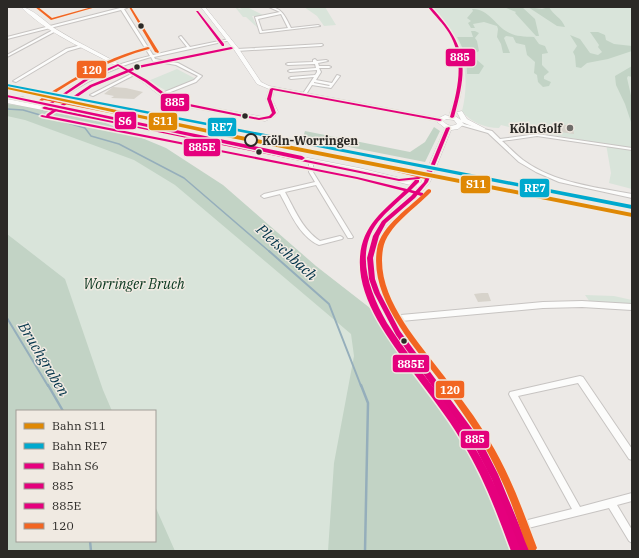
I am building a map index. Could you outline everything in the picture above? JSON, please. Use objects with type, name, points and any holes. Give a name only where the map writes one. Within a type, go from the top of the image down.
[{"type":"main road","points":[[23,7],[52,29],[134,74],[178,104],[262,119],[272,116],[275,112],[268,99],[272,89]]},
{"type":"main road","points":[[203,7],[237,50],[258,83],[272,89],[440,120],[445,117],[452,117],[459,120],[461,124],[455,128],[448,128],[442,125],[440,120]]},
{"type":"main road","points":[[429,7],[450,31],[458,48],[463,71],[460,97],[461,117],[483,129]]},
{"type":"main road","points":[[452,117],[460,97]]},
{"type":"main road","points":[[7,101],[312,161],[423,186]]},
{"type":"main road","points":[[448,128],[433,166],[423,186],[413,197],[384,222],[376,236],[370,258],[372,279],[390,319],[478,444],[495,477],[525,551]]},
{"type":"main road","points":[[399,180],[419,178],[433,166]]},
{"type":"street","points":[[7,38],[52,29],[128,7]]},
{"type":"street","points":[[270,7],[281,13],[290,29]]},
{"type":"street","points":[[122,8],[150,56],[156,61],[177,64],[200,76],[195,81],[163,94]]},
{"type":"street","points":[[281,13],[256,18],[261,32],[318,26]]},
{"type":"street","points":[[7,56],[52,29]]},
{"type":"street","points":[[181,37],[189,48]]},
{"type":"street","points":[[66,93],[87,79],[118,66],[150,56],[229,40]]},
{"type":"street","points":[[237,50],[321,45]]},
{"type":"street","points":[[15,81],[67,50],[81,46]]},
{"type":"street","points":[[304,95],[319,72],[315,61]]},
{"type":"street","points":[[288,64],[326,61]]},
{"type":"street","points":[[290,71],[329,67]]},
{"type":"street","points":[[92,95],[134,74]]},
{"type":"street","points":[[291,78],[317,76]]},
{"type":"street","points":[[305,77],[312,84],[330,87],[338,76]]},
{"type":"street","points":[[7,98],[22,98]]},
{"type":"street","points":[[44,108],[56,100]]},
{"type":"street","points":[[461,124],[483,129],[501,140],[521,161],[555,179],[632,196]]},
{"type":"street","points":[[501,140],[537,135],[632,150]]},
{"type":"street","points":[[312,161],[310,172],[350,237]]},
{"type":"street","points":[[264,196],[317,183]]},
{"type":"street","points":[[282,192],[301,225],[312,239],[319,243],[340,238]]},
{"type":"street","points":[[390,319],[544,305],[582,304],[632,307]]},
{"type":"street","points":[[578,512],[513,394],[580,379],[632,456]]},
{"type":"street","points":[[516,527],[632,497]]},
{"type":"street","points":[[611,503],[632,538]]},
{"type":"green space","points":[[235,7],[242,10],[239,7],[247,7],[265,16],[252,16],[258,28],[246,17],[243,17]]},
{"type":"green space","points":[[304,7],[325,7],[336,25],[324,26],[317,16]]},
{"type":"green space","points":[[431,7],[632,7],[632,189],[609,183],[611,173],[606,144],[501,125],[499,128],[488,127],[478,124],[465,115],[462,111],[466,82],[462,54],[450,29]]},
{"type":"green space","points":[[504,7],[522,7],[535,19],[539,36],[536,36],[515,13],[516,12]]},
{"type":"green space","points":[[528,7],[542,9],[549,7],[562,21],[565,27],[557,26]]},
{"type":"green space","points":[[472,9],[482,11],[506,31],[520,36],[534,37],[539,44],[545,46],[548,53],[542,54],[542,65],[549,72],[544,76],[544,79],[551,82],[549,86],[543,87],[538,82],[537,75],[534,73],[535,62],[527,55],[525,45],[516,43],[513,37],[506,36],[504,38],[510,53],[503,53],[501,44],[497,37],[497,26],[484,22],[473,24],[475,28],[471,28],[468,23],[471,21],[467,18],[473,11]]},
{"type":"green space","points":[[471,31],[479,33],[475,38],[479,51],[476,53],[477,60],[484,66],[479,74],[467,74],[465,55],[457,37],[473,37]]},
{"type":"green space","points":[[590,32],[598,32],[605,35],[606,40],[614,44],[632,46],[632,51],[608,59],[587,63],[581,68],[576,67],[573,52],[577,46],[570,35],[580,39],[590,53],[598,55],[602,52]]},
{"type":"green space","points":[[632,66],[632,77],[628,76],[627,78],[632,100],[632,125],[625,104],[616,85],[615,76]]},
{"type":"green space","points":[[177,69],[196,79],[167,91],[148,81]]},
{"type":"green space","name":"Worringer Bruch","points":[[7,103],[81,117],[373,312],[355,551],[7,551]]},
{"type":"green space","points":[[7,104],[44,109],[106,123],[166,148],[223,185],[316,266],[379,315],[456,423],[475,455],[493,493],[513,551],[328,551],[334,463],[354,356],[351,334],[175,185],[134,160],[25,120],[7,116]]},
{"type":"green space","points":[[434,127],[440,131],[425,162],[303,138],[305,131],[410,152],[425,142]]},
{"type":"green space","name":"Worringer Bruch","points":[[7,234],[65,279],[103,390],[112,410],[16,410],[16,542],[156,542],[156,508],[175,551],[7,551]]},
{"type":"green space","points":[[585,295],[614,296],[632,300],[632,306],[590,302]]},
{"type":"building","points":[[113,87],[143,92],[134,99],[111,98],[114,96],[104,94]]},
{"type":"building","name":"KölnGolf","points":[[552,123],[573,126],[574,134],[553,131]]},
{"type":"building","points":[[488,293],[491,301],[478,302],[474,294]]},
{"type":"waterway","name":"Pletschbach","points":[[7,109],[23,110],[85,128],[91,136],[119,144],[184,178],[270,252]]},
{"type":"waterway","name":"Pletschbach","points":[[269,251],[329,304],[361,386]]},
{"type":"waterway","name":"Bruchgraben","points":[[7,318],[48,386]]},
{"type":"waterway","name":"Bruchgraben","points":[[48,385],[62,410]]},
{"type":"waterway","name":"Pletschbach","points":[[361,385],[368,403],[365,551]]},
{"type":"waterway","name":"Bruchgraben","points":[[90,542],[91,551]]},
{"type":"tunnel","points":[[56,100],[66,93]]},
{"type":"rail line","name":"RE7","points":[[7,85],[632,207]]},
{"type":"rail line","name":"S11","points":[[7,88],[231,136],[632,215]]},
{"type":"rail line","name":"S6","points":[[7,96],[302,158]]},
{"type":"transit line","name":"120","points":[[36,7],[51,19],[95,7]]},
{"type":"transit line","name":"120","points":[[130,7],[157,52]]},
{"type":"transit line","name":"885","points":[[429,7],[442,20],[451,33],[457,45],[460,58],[460,84],[452,117]]},
{"type":"transit line","name":"885E","points":[[197,12],[223,45]]},
{"type":"transit line","name":"120","points":[[40,101],[66,84],[105,63],[148,48]]},
{"type":"transit line","name":"885E","points":[[48,115],[91,86],[138,67],[231,48]]},
{"type":"transit line","name":"885","points":[[118,65],[146,81],[174,102],[259,119],[270,117],[274,113],[269,99],[272,89]]},
{"type":"transit line","name":"885","points":[[44,108],[87,79],[118,65]]},
{"type":"transit line","name":"885","points":[[272,89],[440,120]]},
{"type":"transit line","name":"120","points":[[46,100],[361,162],[425,178]]},
{"type":"transit line","name":"885","points":[[44,108],[399,180],[419,178],[431,170]]},
{"type":"transit line","name":"885E","points":[[42,116],[357,178],[421,194]]},
{"type":"transit line","name":"885","points":[[448,128],[426,182],[413,197],[384,222],[376,236],[370,258],[372,279],[377,293],[398,333],[478,444],[495,477],[525,551]]},
{"type":"transit line","name":"885E","points":[[417,181],[382,214],[375,222],[366,239],[363,257],[364,275],[368,292],[384,325],[452,419],[478,461],[496,499],[516,551]]},
{"type":"transit line","name":"120","points":[[429,191],[394,224],[383,239],[380,248],[379,265],[382,283],[389,301],[409,335],[468,415],[491,451],[509,486],[532,548]]},
{"type":"place","name":"KölnGolf","points":[[570,128]]},
{"type":"place","name":"Köln-Worringen","points":[[251,140]]}]
